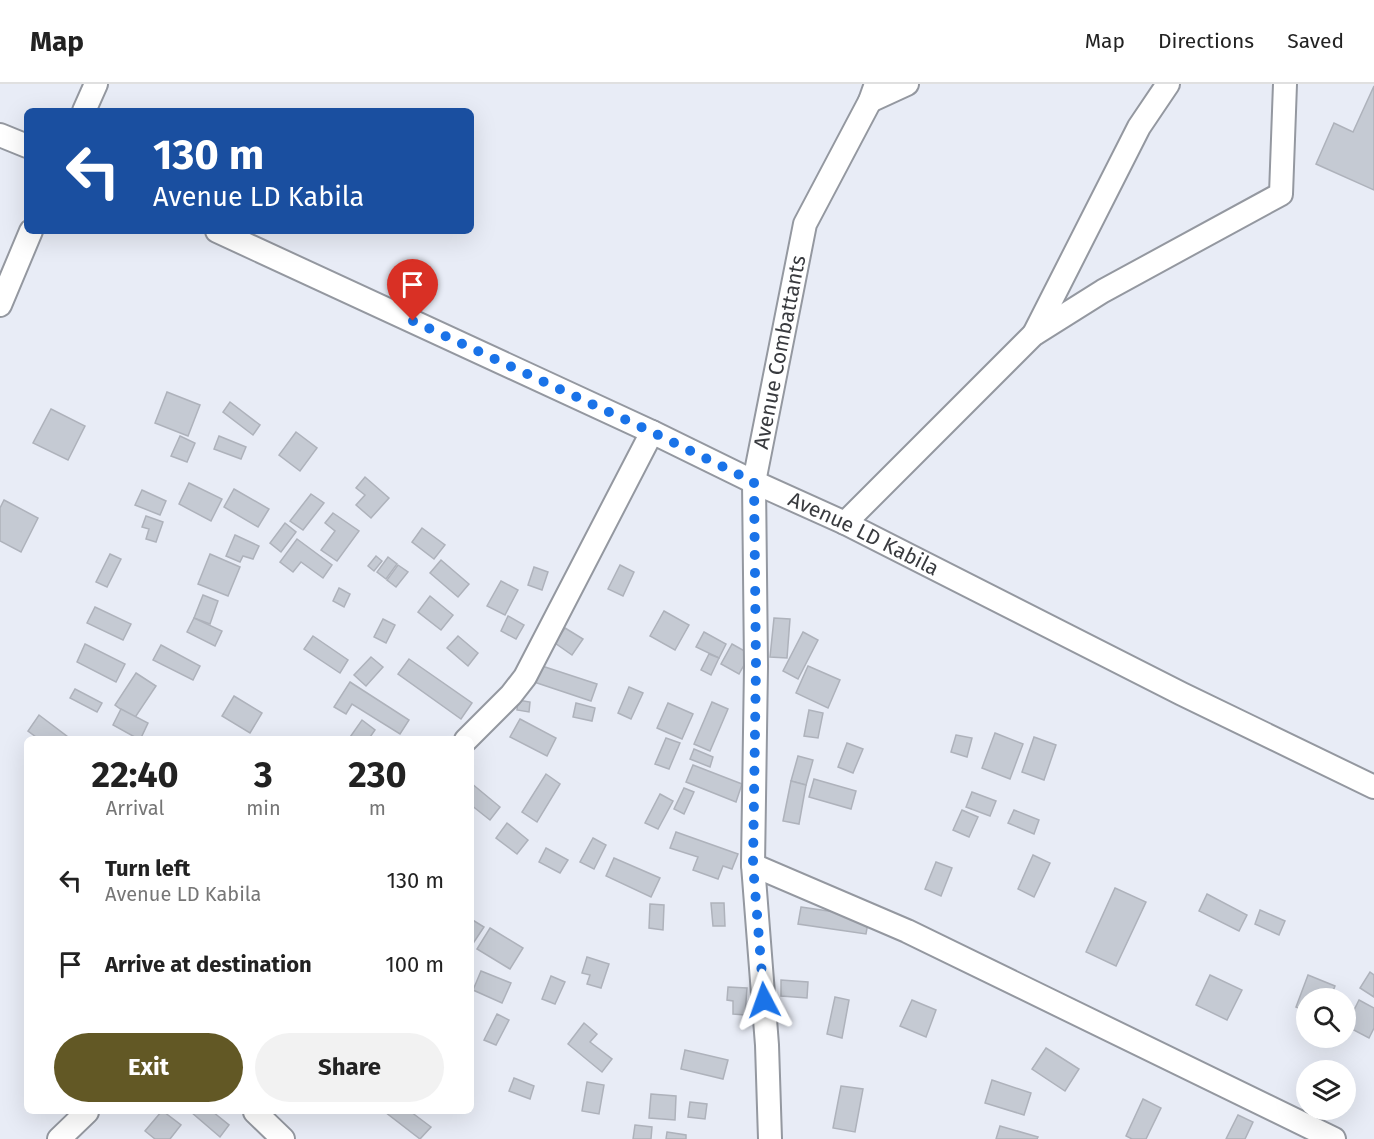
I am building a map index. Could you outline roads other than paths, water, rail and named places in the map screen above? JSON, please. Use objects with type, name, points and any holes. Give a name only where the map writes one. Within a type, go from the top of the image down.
[{"type":"street","points":[[85,108],[96,84]]},
{"type":"street","points":[[873,93],[907,84]]},
{"type":"street","points":[[1033,335],[1139,127],[1168,84]]},
{"type":"street","points":[[845,523],[1033,335],[1103,291],[1281,194],[1285,84]]},
{"type":"street","name":"Avenue Combattants","points":[[770,1139],[767,1045],[753,865],[756,666],[754,482],[805,224],[873,93]]},
{"type":"street","points":[[0,135],[24,145]]},
{"type":"street","points":[[0,305],[30,234]]},
{"type":"street","name":"Avenue LD Kabila","points":[[223,234],[845,523],[1182,694],[1374,788]]},
{"type":"street","points":[[470,736],[512,695],[525,677],[652,432]]},
{"type":"street","points":[[753,865],[907,931],[1334,1139]]},
{"type":"street","points":[[59,1139],[85,1114]]},
{"type":"street","points":[[257,1114],[284,1139]]}]
